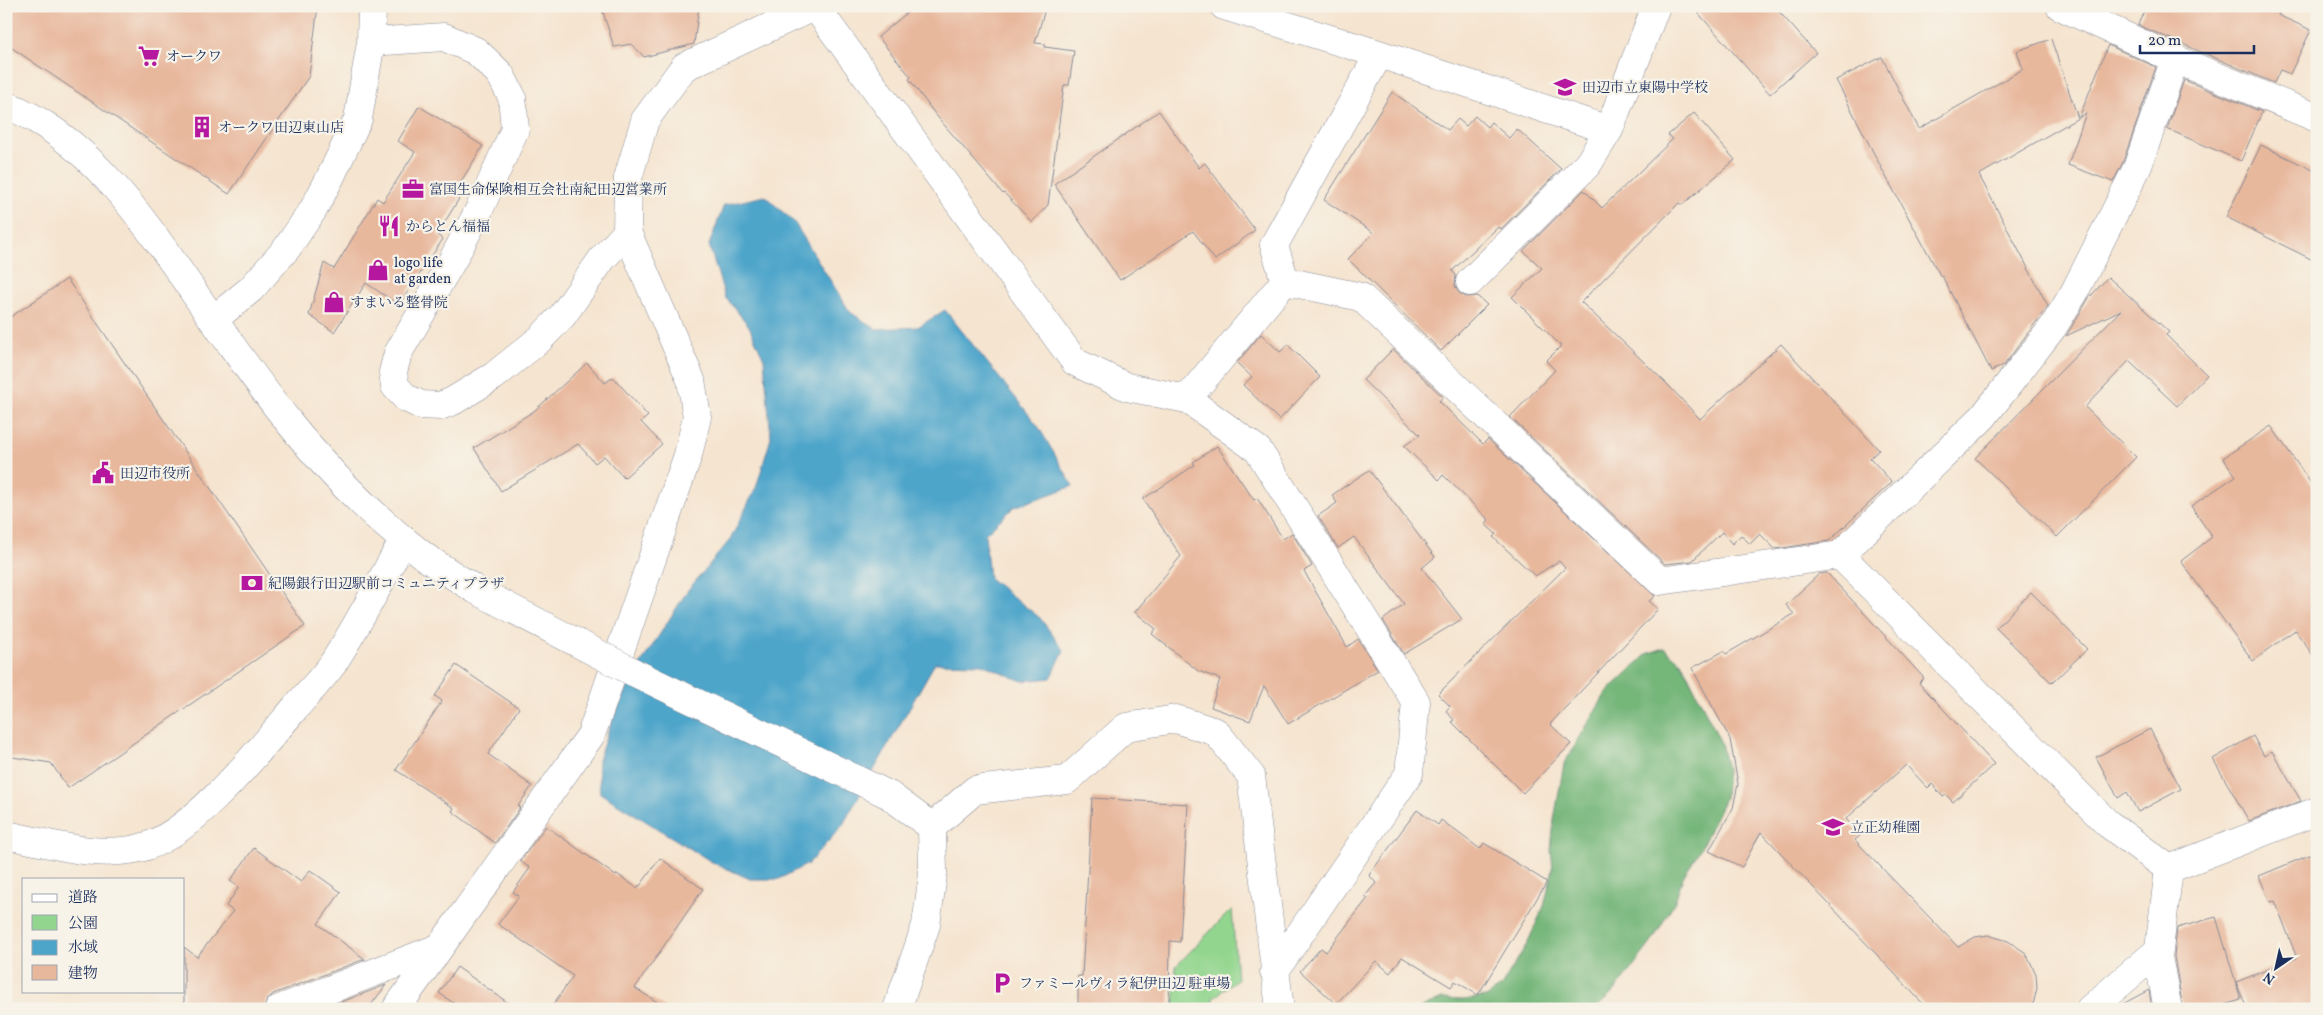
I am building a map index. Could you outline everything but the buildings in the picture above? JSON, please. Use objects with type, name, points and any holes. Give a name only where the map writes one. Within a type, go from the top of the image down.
[{"type":"street","points":[[213,320],[250,289],[288,248],[313,210],[358,119],[371,42],[372,6]]},
{"type":"street","points":[[396,1009],[591,735],[688,455],[697,417],[691,380],[627,232],[628,178],[645,120],[684,67],[815,6],[1075,362],[1127,387],[1187,399],[1258,450],[1416,702],[1409,774],[1274,972]]},
{"type":"street","points":[[1224,6],[1379,54],[1609,130]]},
{"type":"street","points":[[1470,282],[1588,164],[1609,130],[1656,6]]},
{"type":"street","points":[[2060,6],[2176,59],[2317,118]]},
{"type":"street","points":[[371,42],[444,37],[476,51],[500,74],[512,97],[515,129],[480,208],[452,261],[398,354],[393,372],[395,386],[406,398],[421,405],[440,406],[453,401],[494,376],[540,339],[562,315],[602,259],[627,232]]},
{"type":"street","points":[[1285,281],[1274,245],[1379,54]]},
{"type":"street","points":[[1285,281],[1361,297],[1660,581],[1840,555],[1983,417],[2052,327],[2074,293],[2137,168],[2176,59]]},
{"type":"street","points":[[6,105],[21,111],[64,139],[96,166],[136,212],[288,422],[369,510],[403,541],[476,590],[626,669],[889,795],[932,828]]},
{"type":"street","points":[[1187,399],[1285,281]]},
{"type":"street","points":[[6,835],[80,850],[112,854],[142,848],[166,837],[194,817],[220,792],[330,667],[403,541]]},
{"type":"street","points":[[1840,555],[2107,823],[2169,869]]},
{"type":"street","points":[[897,1009],[926,925],[933,874],[932,828],[975,790],[1068,780],[1126,727],[1176,719],[1216,732],[1251,776],[1280,1009]]},
{"type":"street","points":[[2169,869],[2317,811]]},
{"type":"street","points":[[2168,1009],[2158,957],[2169,869]]},
{"type":"street","points":[[279,1009],[438,948]]},
{"type":"street","points":[[2090,1009],[2159,950]]},
{"type":"green space","points":[[1664,648],[1682,663],[1721,743],[1727,770],[1725,798],[1703,844],[1683,877],[1675,901],[1651,943],[1613,993],[1595,1009],[1419,1009],[1442,999],[1464,1000],[1486,997],[1501,987],[1527,944],[1544,906],[1553,869],[1551,850],[1554,820],[1564,764],[1606,693],[1647,654]]},
{"type":"green space","points":[[1232,909],[1237,980],[1213,998],[1213,1009],[1174,1009],[1176,966]]},
{"type":"water","points":[[765,196],[794,222],[850,312],[876,329],[918,327],[945,310],[1038,426],[1073,486],[1014,507],[985,534],[989,578],[1040,618],[1064,650],[1051,678],[1022,681],[982,664],[935,663],[842,826],[808,864],[779,879],[750,879],[712,862],[600,793],[598,760],[612,720],[635,673],[688,590],[730,540],[756,488],[771,438],[764,359],[749,326],[725,297],[709,245],[724,205]]},
{"type":"place","name":"オークワ","points":[[149,56]]},
{"type":"place","name":"田辺市立東陽中学校","points":[[1565,87]]},
{"type":"place","name":"オークワ田辺東山店","points":[[202,127]]},
{"type":"place","name":"富国生命保険相互会社南紀田辺営業所","points":[[413,189]]},
{"type":"place","name":"からとん福福","points":[[389,226]]},
{"type":"place","name":"logo life at garden","points":[[378,270]]},
{"type":"place","name":"すまいる整骨院","points":[[334,302]]},
{"type":"place","name":"田辺市役所","points":[[103,473]]},
{"type":"place","name":"紀陽銀行田辺駅前コミュニティプラザ","points":[[252,583]]},
{"type":"place","name":"立正幼稚園","points":[[1833,827]]},
{"type":"place","name":"ファミールヴィラ紀伊田辺 駐車場","points":[[1002,983]]}]
